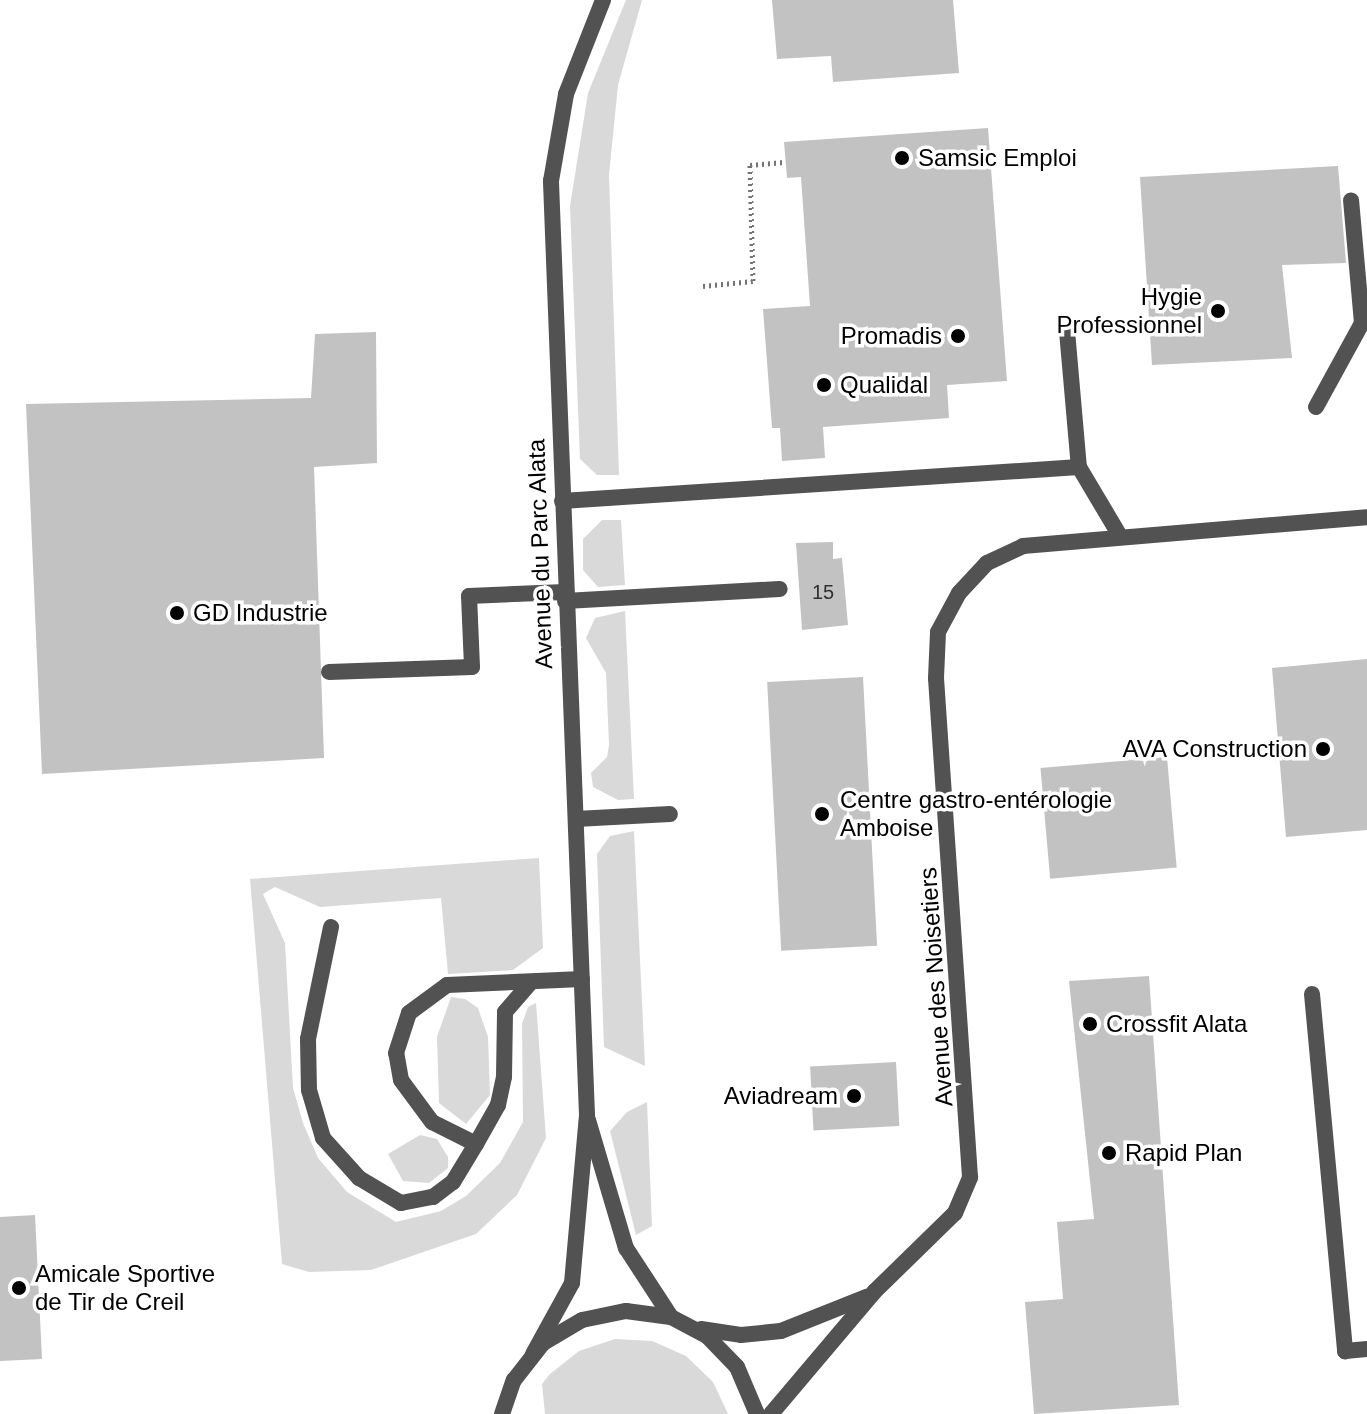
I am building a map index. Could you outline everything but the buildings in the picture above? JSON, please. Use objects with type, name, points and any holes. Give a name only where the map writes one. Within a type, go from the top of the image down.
[{"type":"street","name":"Avenue du Parc Alata","points":[[533,1354],[572,1283],[587,1115],[551,181],[566,94],[603,0]]},
{"type":"street","points":[[1316,407],[1362,323],[1351,200]]},
{"type":"street","points":[[1067,331],[1079,467],[1120,536]]},
{"type":"street","points":[[562,501],[1079,467]]},
{"type":"street","name":"Avenue des Noisetiers","points":[[771,1414],[874,1292],[955,1213],[970,1177],[968,1094],[936,678],[938,632],[972,576],[1005,553],[1044,542],[1367,517]]},
{"type":"street","points":[[329,672],[472,667],[469,596],[565,597],[780,589]]},
{"type":"street","points":[[576,819],[670,814]]},
{"type":"street","points":[[331,927],[308,1039],[309,1090],[323,1138],[359,1178],[401,1203],[433,1197],[453,1182],[476,1144],[498,1105],[504,1077],[505,1012],[530,983]]},
{"type":"street","points":[[476,1144],[432,1122],[414,1103],[401,1080],[396,1053],[399,1030],[426,996],[447,985],[582,979]]},
{"type":"street","points":[[1312,994],[1345,1351],[1367,1349]]},
{"type":"street","name":"Avenue du Parc Alata","points":[[587,1115],[626,1248],[671,1317]]},
{"type":"street","name":"Avenue des Noisetiers","points":[[695,1328],[741,1335],[781,1331],[829,1316],[874,1292]]},
{"type":"street","points":[[502,1414],[514,1380],[533,1354],[568,1326],[596,1315],[626,1311],[671,1317],[695,1328],[737,1367],[757,1414]]},
{"type":"path","points":[[703,286],[753,281],[750,165],[786,162]]},
{"type":"shaded area","points":[[626,0],[642,0],[618,85],[609,175],[619,475],[597,475],[580,459],[570,206],[588,93]]},
{"type":"shaded area","points":[[602,520],[621,520],[625,585],[598,587],[583,570],[583,539]]},
{"type":"shaded area","points":[[625,611],[634,799],[618,800],[593,787],[591,773],[607,757],[609,745],[606,673],[586,638],[595,618]]},
{"type":"shaded area","points":[[634,831],[645,1066],[604,1047],[597,854],[610,836]]},
{"type":"shaded area","points":[[539,858],[543,948],[513,970],[448,974],[441,898],[320,907],[275,887],[263,894],[285,943],[293,1088],[318,1158],[347,1192],[396,1222],[441,1211],[466,1196],[500,1163],[523,1122],[522,1024],[528,1007],[536,1003],[546,1138],[517,1195],[476,1234],[371,1270],[309,1272],[282,1264],[250,879]]},
{"type":"shaded area","points":[[451,997],[465,999],[478,1008],[488,1037],[490,1095],[466,1124],[439,1103],[437,1037]]},
{"type":"shaded area","points":[[647,1102],[652,1226],[636,1235],[610,1131],[627,1112]]},
{"type":"shaded area","points":[[420,1135],[437,1139],[448,1157],[448,1168],[429,1183],[403,1181],[388,1154]]},
{"type":"shaded area","points":[[615,1339],[652,1341],[686,1356],[713,1382],[728,1414],[545,1414],[542,1384],[550,1374],[579,1351]]},
{"type":"place","name":"Samsic Emploi","points":[[902,158]]},
{"type":"place","name":"Hygie Professionnel","points":[[1218,311]]},
{"type":"place","name":"Promadis","points":[[958,336]]},
{"type":"place","name":"Qualidal","points":[[824,385]]},
{"type":"place","name":"GD Industrie","points":[[177,613]]},
{"type":"place","name":"AVA Construction","points":[[1323,749]]},
{"type":"place","name":"Centre gastro-entérologie Amboise","points":[[822,814]]},
{"type":"place","name":"Crossfit Alata","points":[[1090,1024]]},
{"type":"place","name":"Aviadream","points":[[854,1096]]},
{"type":"place","name":"Rapid Plan","points":[[1109,1153]]},
{"type":"place","name":"Amicale Sportive de Tir de Creil","points":[[19,1288]]}]
